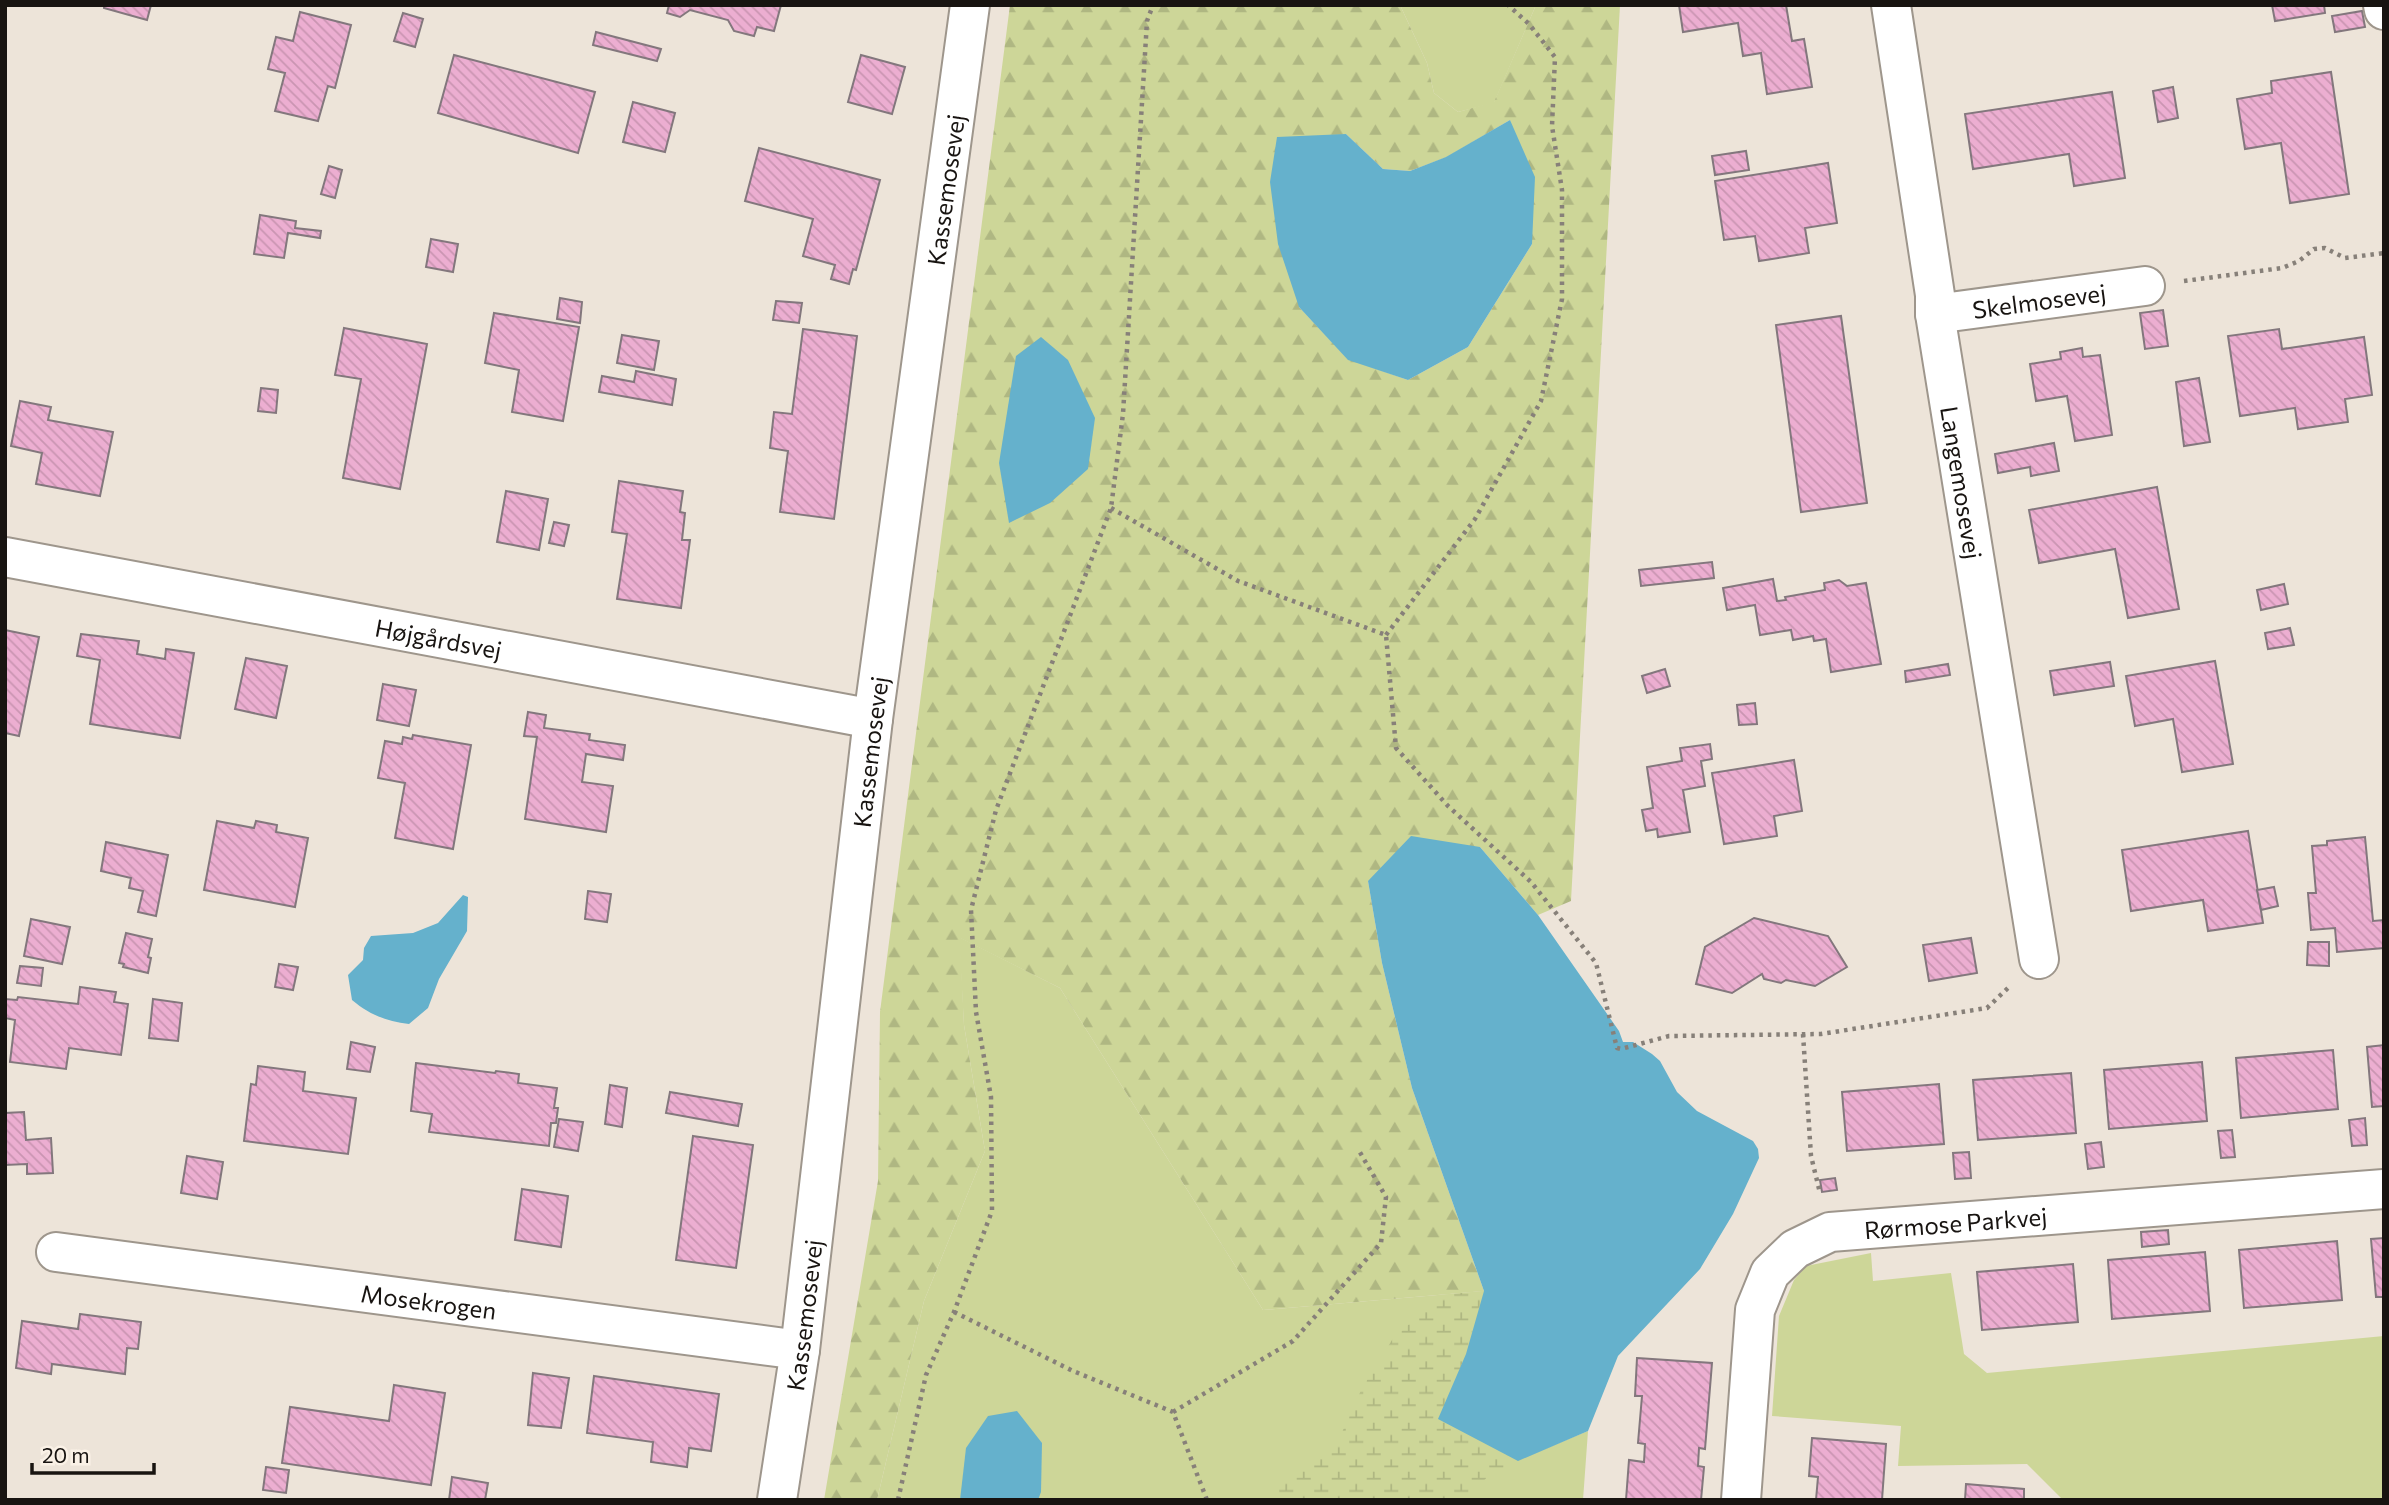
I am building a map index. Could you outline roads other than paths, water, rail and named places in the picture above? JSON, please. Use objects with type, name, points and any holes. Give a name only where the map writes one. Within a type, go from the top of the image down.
[{"type":"street","name":"Kassemosevej","points":[[777,1500],[800,1350],[873,719],[970,5]]},
{"type":"street","name":"Langemosevej","points":[[1891,5],[1935,295],[1935,314],[2039,960]]},
{"type":"street","name":"Skelmosevej","points":[[1935,314],[2145,286]]},
{"type":"street","name":"Højgårdsvej","points":[[5,557],[873,719]]},
{"type":"street","name":"Rørmose Parkvej","points":[[1741,1500],[1755,1310],[1770,1273],[1795,1249],[1830,1232],[2384,1189]]},
{"type":"street","name":"Mosekrogen","points":[[56,1252],[800,1350]]},
{"type":"water","points":[[1510,120],[1535,177],[1532,244],[1468,347],[1408,380],[1348,360],[1299,307],[1278,244],[1270,182],[1277,137],[1346,134],[1383,169],[1410,171],[1446,157]]},
{"type":"water","points":[[1041,337],[1068,360],[1095,418],[1088,469],[1050,503],[1009,523],[999,463],[1016,356]]},
{"type":"water","points":[[1411,836],[1480,847],[1538,915],[1619,1031],[1623,1042],[1633,1042],[1652,1054],[1660,1061],[1677,1092],[1697,1111],[1753,1141],[1758,1149],[1759,1158],[1733,1214],[1700,1269],[1618,1356],[1588,1431],[1518,1461],[1438,1419],[1466,1354],[1484,1291],[1412,1088],[1382,963],[1368,881]]},
{"type":"water","points":[[463,895],[468,897],[467,931],[439,979],[428,1008],[409,1024],[379,1016],[352,1000],[348,975],[363,960],[364,948],[371,936],[413,933],[438,923]]},
{"type":"water","points":[[1017,1411],[1042,1443],[1041,1492],[1038,1500],[960,1500],[966,1448],[988,1416]]}]
